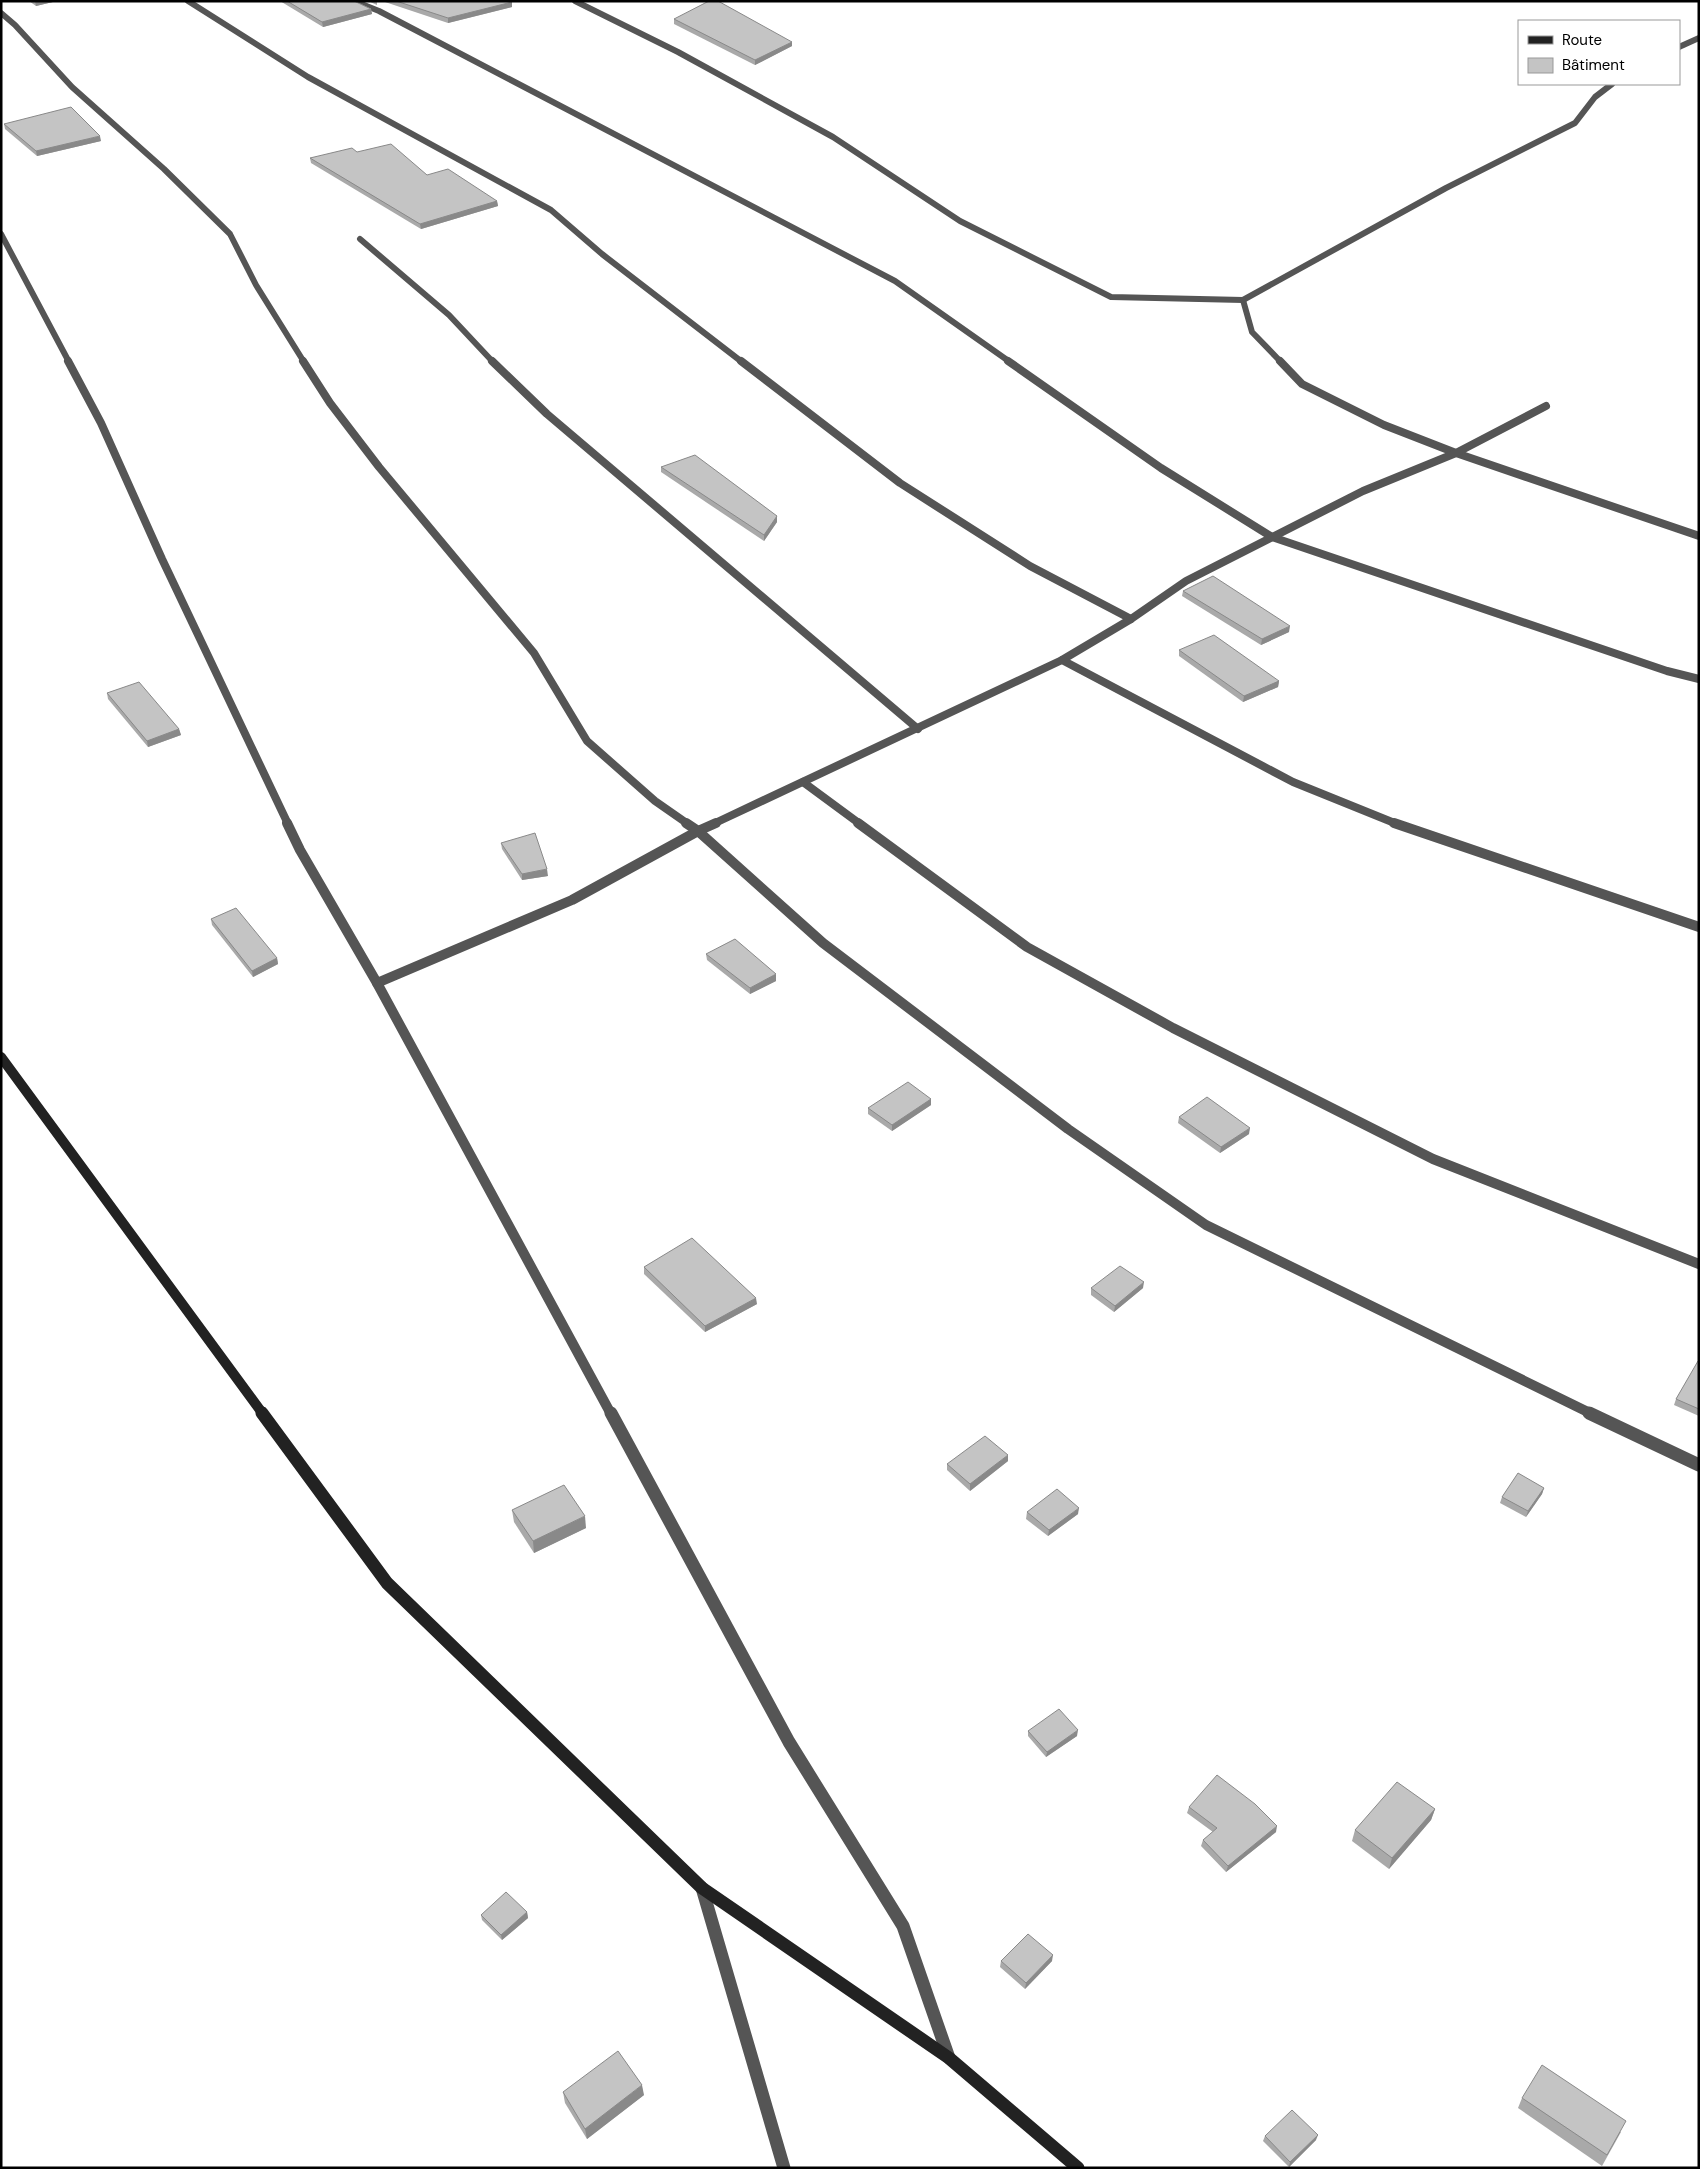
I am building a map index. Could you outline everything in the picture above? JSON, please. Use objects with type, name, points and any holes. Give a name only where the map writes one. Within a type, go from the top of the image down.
[{"type":"main road","points":[[1,1057],[387,1583],[702,1888],[949,2058],[1078,2168]]},
{"type":"street","points":[[188,1],[308,77],[550,210],[602,254],[900,483],[1030,566],[1131,619]]},
{"type":"street","points":[[354,1],[379,11],[895,281],[1161,468],[1272,537],[1657,668],[1699,679]]},
{"type":"street","points":[[575,1],[678,52],[833,137],[960,221],[1112,297],[1243,300],[1446,188],[1575,123],[1594,97],[1611,85]]},
{"type":"street","points":[[1,13],[15,25],[72,87],[164,170],[230,234],[256,285],[330,403],[379,467],[534,653],[586,741],[655,801],[698,831],[824,943],[1068,1129],[1206,1225],[1529,1385],[1699,1465]]},
{"type":"street","points":[[1680,47],[1699,38]]},
{"type":"street","points":[[1,234],[101,423],[166,568],[300,850],[377,983],[789,1742],[903,1926],[949,2058]]},
{"type":"street","points":[[360,239],[449,315],[504,373],[547,414],[918,729]]},
{"type":"street","points":[[1243,300],[1252,332],[1302,384],[1384,424],[1456,453],[1699,536]]},
{"type":"street","points":[[377,983],[572,900],[698,831],[1062,660],[1131,619],[1186,581],[1364,491],[1456,453],[1546,406]]},
{"type":"street","points":[[1062,660],[1293,782],[1397,824],[1699,927]]},
{"type":"street","points":[[803,782],[1027,947],[1173,1028],[1433,1159],[1699,1264]]},
{"type":"street","points":[[702,1888],[784,2168]]},
{"type":"building","points":[[287,1],[354,1],[371,9],[322,22]]},
{"type":"building","points":[[396,1],[510,1],[512,2],[448,18]]},
{"type":"building","points":[[709,1],[718,1],[792,42],[755,60],[674,19]]},
{"type":"building","points":[[71,107],[100,136],[36,151],[4,124]]},
{"type":"building","points":[[391,144],[427,175],[448,169],[497,201],[420,224],[310,158],[352,148],[357,152]]},
{"type":"building","points":[[695,455],[777,516],[764,535],[661,467]]},
{"type":"building","points":[[1213,576],[1290,626],[1262,639],[1183,591]]},
{"type":"building","points":[[1214,635],[1279,681],[1244,696],[1179,650]]},
{"type":"building","points":[[139,682],[179,729],[147,741],[107,693]]},
{"type":"building","points":[[535,833],[547,869],[522,874],[501,843]]},
{"type":"building","points":[[236,908],[277,958],[252,971],[211,919]]},
{"type":"building","points":[[735,939],[776,974],[750,988],[706,954]]},
{"type":"building","points":[[908,1082],[931,1099],[892,1125],[868,1108]]},
{"type":"building","points":[[1207,1097],[1250,1128],[1221,1147],[1179,1117]]},
{"type":"building","points":[[692,1238],[756,1298],[705,1326],[644,1267]]},
{"type":"building","points":[[1120,1266],[1144,1282],[1115,1306],[1091,1288]]},
{"type":"building","points":[[1699,1361],[1699,1409],[1676,1399]]},
{"type":"building","points":[[985,1436],[1008,1455],[970,1484],[947,1464]]},
{"type":"building","points":[[1518,1473],[1544,1488],[1528,1511],[1502,1497]]},
{"type":"building","points":[[564,1485],[585,1516],[533,1541],[512,1510]]},
{"type":"building","points":[[1057,1489],[1079,1508],[1049,1530],[1027,1512]]},
{"type":"building","points":[[1059,1709],[1078,1730],[1047,1752],[1028,1731]]},
{"type":"building","points":[[1217,1775],[1255,1804],[1277,1826],[1228,1866],[1203,1840],[1217,1828],[1189,1807]]},
{"type":"building","points":[[1397,1782],[1435,1809],[1392,1858],[1355,1830]]},
{"type":"building","points":[[506,1892],[527,1912],[501,1935],[481,1915]]},
{"type":"building","points":[[1028,1934],[1053,1955],[1026,1983],[1001,1961]]},
{"type":"building","points":[[618,2051],[642,2085],[585,2129],[563,2092]]},
{"type":"building","points":[[1542,2065],[1626,2121],[1607,2155],[1522,2098]]},
{"type":"building","points":[[1292,2110],[1318,2135],[1290,2162],[1265,2136]]}]
